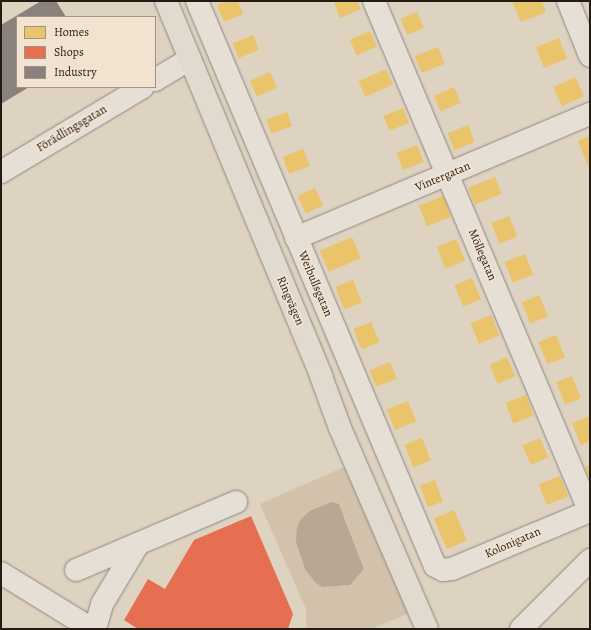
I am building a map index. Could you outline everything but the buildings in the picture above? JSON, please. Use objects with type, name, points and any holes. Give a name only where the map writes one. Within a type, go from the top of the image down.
[{"type":"main road","name":"Ringvägen","points":[[166,1],[322,376],[340,428],[427,629]]},
{"type":"main road","name":"Ringvägen","points":[[415,601],[445,629]]},
{"type":"street","name":"Weibullsgatan","points":[[197,1],[435,566]]},
{"type":"street","name":"Möllegatan","points":[[374,1],[449,175],[589,511]]},
{"type":"street","points":[[568,1],[590,56]]},
{"type":"street","points":[[156,79],[190,59]]},
{"type":"street","name":"Förädlingsgatan","points":[[1,172],[141,88]]},
{"type":"street","name":"Vintergatan","points":[[296,238],[449,175],[590,114]]},
{"type":"street","points":[[76,570],[236,502]]},
{"type":"street","name":"Kolonigatan","points":[[435,566],[443,570],[452,569],[589,511]]},
{"type":"street","points":[[1,573],[89,626],[138,544]]},
{"type":"street","points":[[521,629],[590,560]]},
{"type":"street","points":[[537,629],[548,603]]},
{"type":"shaded area","points":[[344,467],[409,613],[372,629],[306,629],[306,609],[260,504]],"holes":[[[344,515],[364,569],[350,585],[322,587],[316,583]]]},
{"type":"shaded area","points":[[331,502],[339,504],[364,569],[350,585],[322,587],[316,583],[305,569],[296,542],[297,528],[301,519],[310,511]]}]
